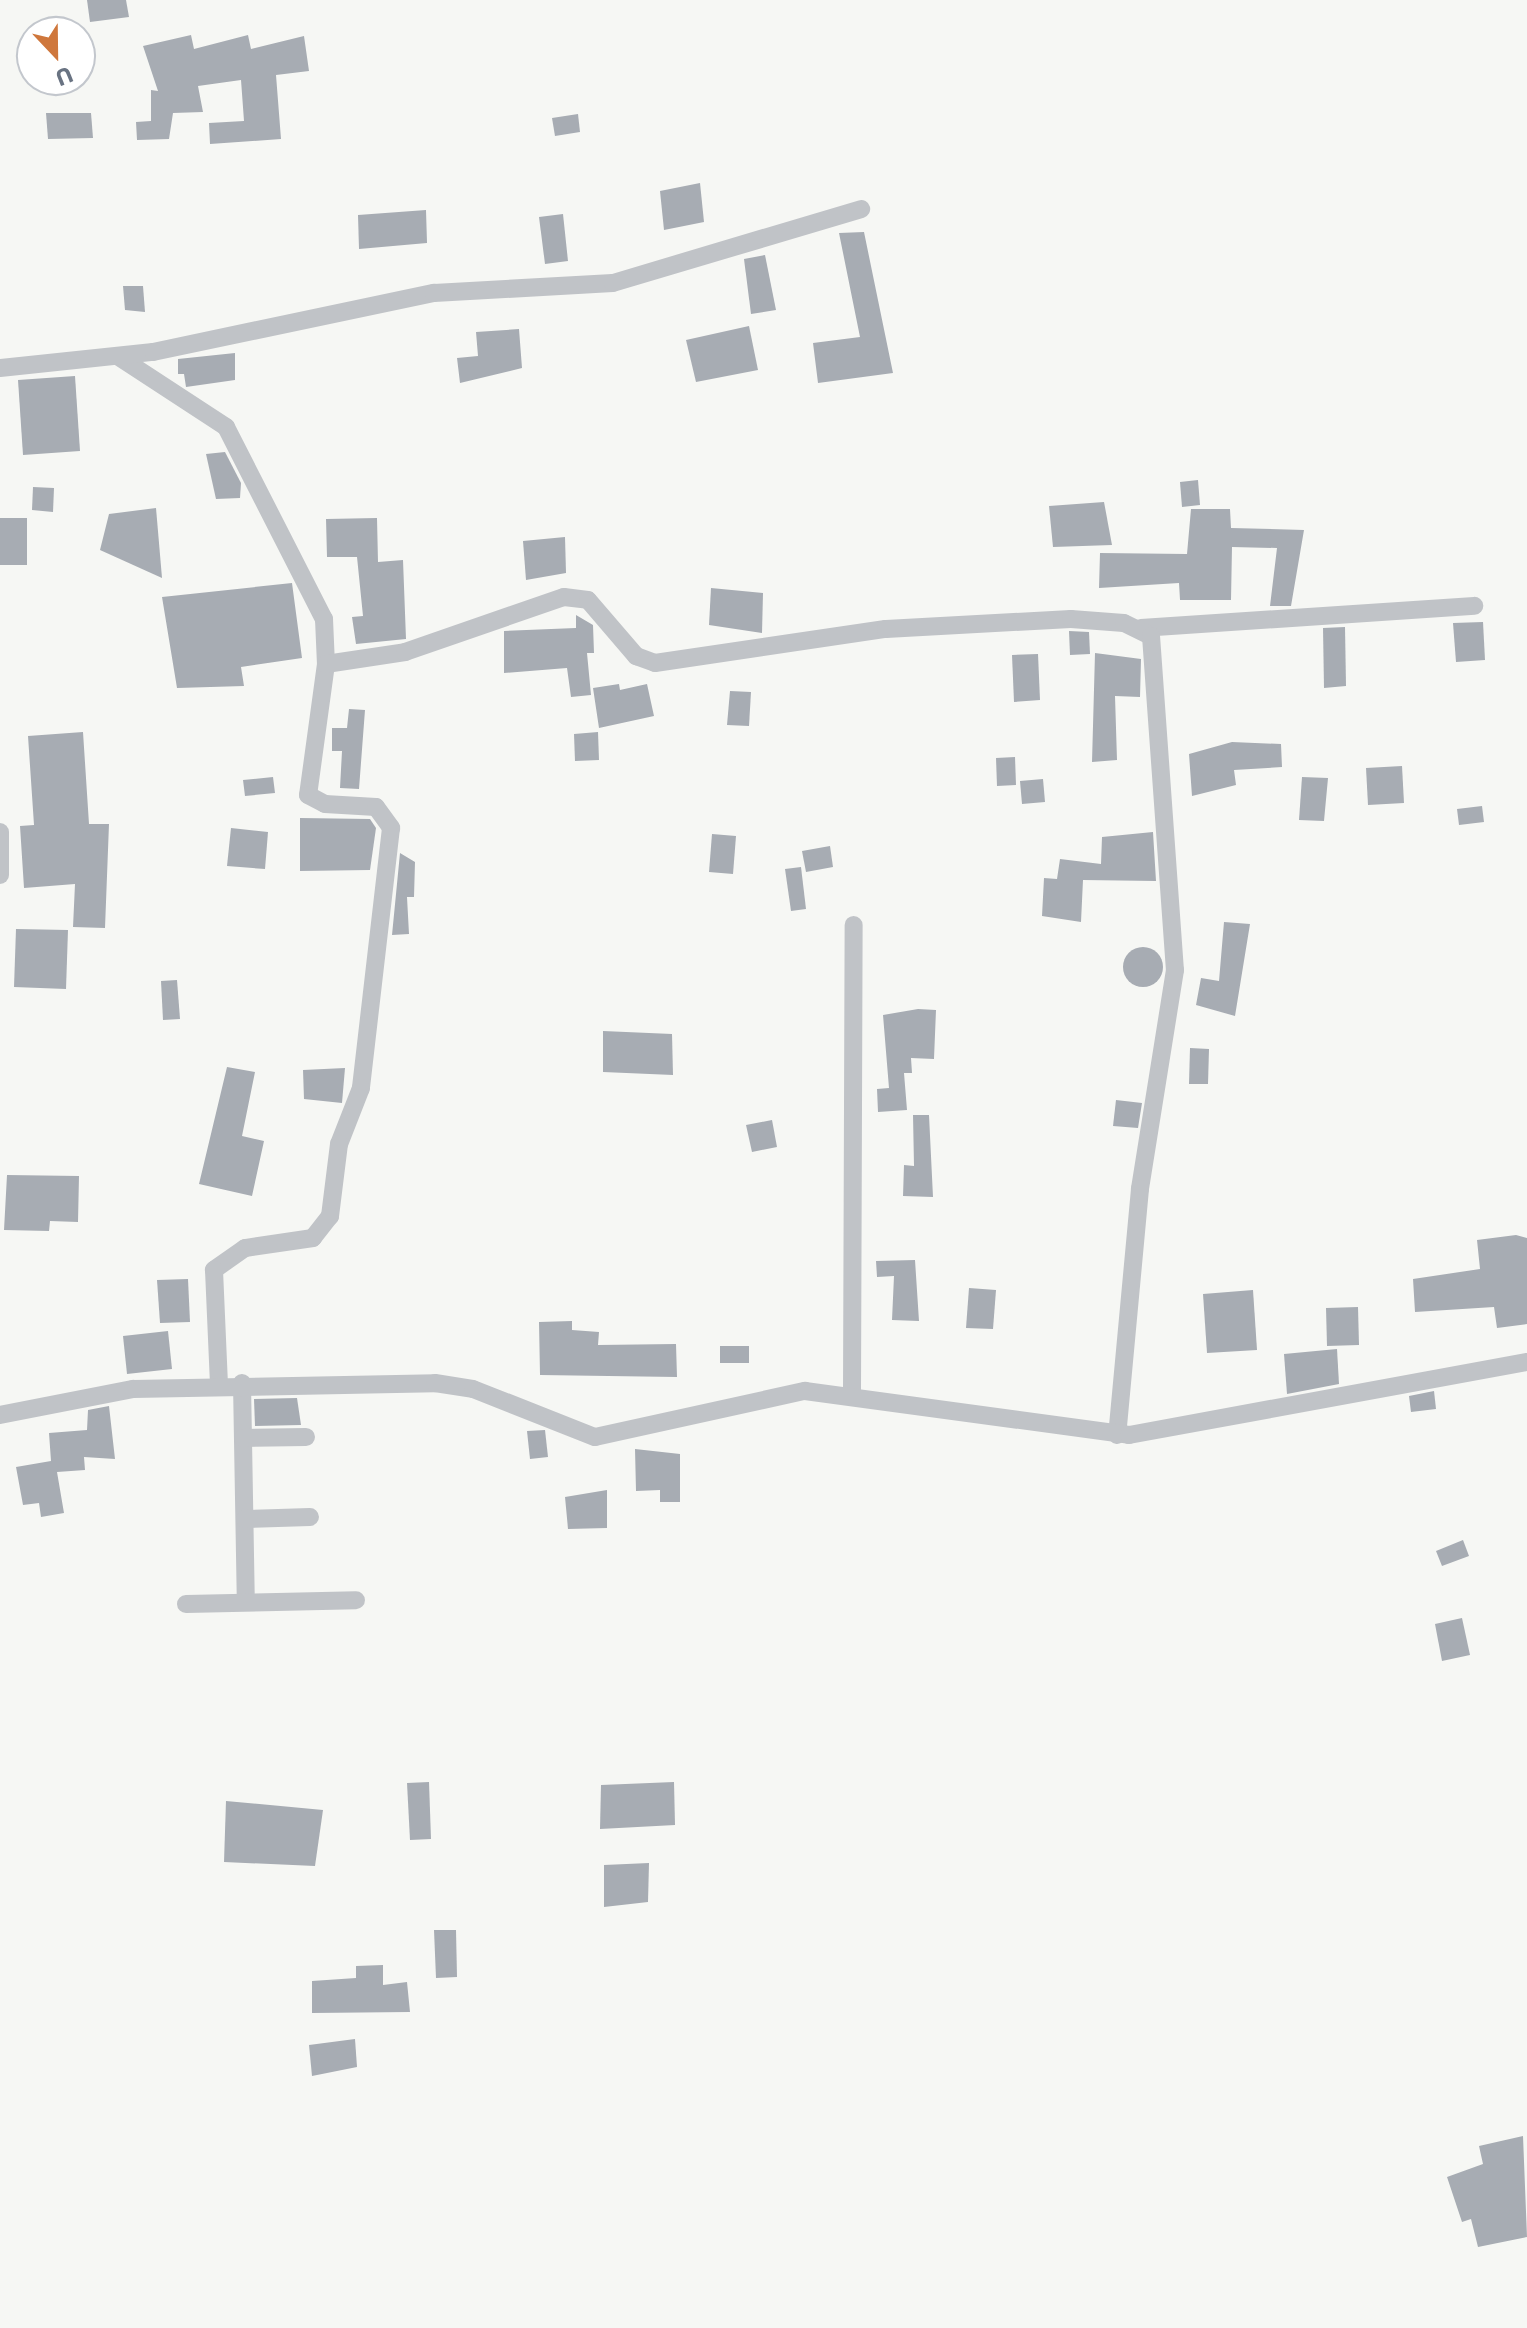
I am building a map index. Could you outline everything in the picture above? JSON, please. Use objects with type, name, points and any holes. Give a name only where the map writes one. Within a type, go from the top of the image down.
[{"type":"street","points":[[0,368],[119,357],[434,293],[613,283],[861,209]]},
{"type":"street","points":[[119,357],[226,427],[324,619],[326,664],[308,795],[325,804],[376,807],[391,828],[361,1088],[339,1144],[321,1234],[245,1248],[214,1270],[219,1385]]},
{"type":"street","points":[[326,664],[405,652],[564,597],[588,600],[629,649],[655,663],[886,629],[1071,619],[1141,628],[1474,606]]},
{"type":"street","points":[[1117,1435],[1140,1189],[1175,970],[1158,651],[1141,628]]},
{"type":"street","points":[[0,832],[0,875]]},
{"type":"street","points":[[852,1393],[854,925]]},
{"type":"street","points":[[0,1415],[133,1389],[242,1383],[453,1385],[595,1437],[658,1427],[768,1395],[852,1393],[1117,1435],[1527,1362]]},
{"type":"street","points":[[242,1383],[246,1602]]},
{"type":"street","points":[[243,1438],[306,1437]]},
{"type":"street","points":[[245,1519],[310,1517]]},
{"type":"street","points":[[186,1604],[356,1600]]},
{"type":"building","points":[[87,0],[126,0],[129,17],[96,21],[96,16],[89,16]]},
{"type":"building","points":[[191,35],[194,49],[248,35],[251,49],[304,36],[309,71],[276,75],[281,139],[210,144],[209,123],[244,121],[241,80],[198,86],[203,112],[173,113],[169,139],[137,140],[136,122],[151,121],[151,90],[158,91],[143,46]]},
{"type":"building","points":[[46,113],[91,113],[93,138],[48,139]]},
{"type":"building","points":[[578,114],[580,132],[555,136],[552,118]]},
{"type":"building","points":[[700,183],[704,222],[664,230],[660,191]]},
{"type":"building","points":[[426,210],[427,243],[359,249],[358,215]]},
{"type":"building","points":[[563,214],[568,261],[545,264],[539,217]]},
{"type":"building","points":[[864,232],[893,373],[818,383],[813,343],[860,337],[839,233]]},
{"type":"building","points":[[765,255],[776,310],[751,314],[744,259]]},
{"type":"building","points":[[123,286],[143,286],[145,312],[125,310]]},
{"type":"building","points":[[749,326],[758,370],[696,382],[686,340]]},
{"type":"building","points":[[519,329],[522,368],[460,383],[457,358],[478,356],[476,332]]},
{"type":"building","points":[[235,353],[235,380],[186,387],[184,374],[178,374],[178,359]]},
{"type":"building","points":[[75,376],[80,451],[23,455],[18,380]]},
{"type":"building","points":[[225,452],[241,483],[240,498],[216,499],[206,454]]},
{"type":"building","points":[[1198,480],[1200,505],[1182,507],[1180,482]]},
{"type":"building","points":[[33,487],[54,488],[53,512],[32,510]]},
{"type":"building","points":[[1104,502],[1112,545],[1053,547],[1049,506]]},
{"type":"building","points":[[156,508],[162,578],[100,550],[109,514]]},
{"type":"building","points":[[1191,509],[1230,509],[1231,528],[1304,530],[1291,606],[1270,606],[1277,548],[1232,547],[1231,600],[1180,600],[1179,583],[1099,588],[1100,553],[1187,554]]},
{"type":"building","points":[[0,518],[27,518],[27,565],[0,565]]},
{"type":"building","points":[[377,518],[378,562],[403,560],[406,639],[356,644],[352,617],[363,616],[357,557],[327,557],[326,519]]},
{"type":"building","points":[[565,537],[566,573],[526,580],[523,541]]},
{"type":"building","points":[[292,583],[302,658],[241,667],[244,686],[177,688],[162,597]]},
{"type":"building","points":[[711,588],[763,593],[762,633],[709,625]]},
{"type":"building","points":[[576,615],[593,625],[594,653],[587,653],[591,695],[571,697],[567,668],[504,673],[504,631],[576,628]]},
{"type":"building","points":[[1483,622],[1485,660],[1456,662],[1453,623]]},
{"type":"building","points":[[1345,627],[1346,686],[1324,688],[1323,628]]},
{"type":"building","points":[[1069,631],[1089,632],[1090,654],[1070,655]]},
{"type":"building","points":[[1095,653],[1141,659],[1140,697],[1115,696],[1117,760],[1092,762]]},
{"type":"building","points":[[1038,654],[1040,700],[1014,702],[1012,655]]},
{"type":"building","points":[[619,684],[620,690],[647,684],[654,716],[599,728],[593,688]]},
{"type":"building","points":[[730,691],[751,692],[749,726],[727,725]]},
{"type":"building","points":[[349,709],[365,710],[359,789],[340,788],[342,751],[332,751],[332,728],[347,728]]},
{"type":"building","points":[[83,732],[89,824],[109,824],[105,928],[73,927],[75,884],[24,888],[20,826],[34,825],[28,736]]},
{"type":"building","points":[[598,732],[599,760],[575,761],[574,734]]},
{"type":"building","points":[[1232,742],[1281,744],[1282,767],[1234,770],[1236,785],[1192,796],[1189,754]]},
{"type":"building","points":[[1015,757],[1016,785],[997,786],[996,758]]},
{"type":"building","points":[[1402,766],[1404,803],[1368,805],[1366,768]]},
{"type":"building","points":[[273,777],[275,793],[245,796],[243,780]]},
{"type":"building","points":[[1302,777],[1328,778],[1324,821],[1299,820]]},
{"type":"building","points":[[1043,779],[1045,802],[1022,804],[1020,781]]},
{"type":"building","points":[[1482,806],[1484,822],[1459,825],[1457,809]]},
{"type":"building","points":[[300,818],[370,819],[376,828],[370,870],[300,871]]},
{"type":"building","points":[[231,828],[268,832],[265,869],[227,866]]},
{"type":"building","points":[[1153,832],[1156,881],[1083,880],[1081,922],[1042,916],[1044,878],[1057,879],[1060,859],[1101,864],[1102,837]]},
{"type":"building","points":[[712,834],[736,836],[733,874],[709,872]]},
{"type":"building","points":[[830,846],[833,867],[806,872],[802,851]]},
{"type":"building","points":[[400,853],[415,862],[414,897],[407,897],[409,934],[392,935]]},
{"type":"building","points":[[801,867],[806,909],[791,911],[785,869]]},
{"type":"building","points":[[1224,922],[1250,924],[1235,1016],[1196,1005],[1201,978],[1219,981]]},
{"type":"building","points":[[16,929],[68,930],[66,989],[14,987]]},
{"type":"building","points":[[1143,947],[1157,953],[1163,967],[1157,981],[1143,987],[1129,981],[1123,967],[1129,953]]},
{"type":"building","points":[[177,980],[180,1019],[163,1020],[161,981]]},
{"type":"building","points":[[918,1009],[936,1010],[934,1059],[911,1058],[912,1073],[904,1073],[907,1110],[878,1112],[877,1089],[889,1088],[883,1015]]},
{"type":"building","points":[[603,1031],[672,1034],[673,1075],[603,1072]]},
{"type":"building","points":[[1190,1048],[1209,1049],[1208,1084],[1189,1084]]},
{"type":"building","points":[[227,1067],[255,1072],[242,1136],[264,1141],[252,1196],[199,1184]]},
{"type":"building","points":[[345,1068],[342,1103],[304,1099],[303,1070]]},
{"type":"building","points":[[1116,1100],[1142,1103],[1138,1128],[1113,1126]]},
{"type":"building","points":[[913,1115],[929,1115],[933,1197],[903,1196],[904,1165],[914,1166]]},
{"type":"building","points":[[772,1120],[777,1147],[752,1152],[746,1125]]},
{"type":"building","points":[[7,1175],[79,1176],[78,1222],[50,1221],[49,1231],[4,1230]]},
{"type":"building","points":[[1516,1235],[1527,1238],[1527,1324],[1497,1328],[1494,1307],[1415,1312],[1413,1279],[1480,1269],[1477,1240]]},
{"type":"building","points":[[915,1260],[919,1321],[892,1320],[894,1276],[877,1277],[876,1261]]},
{"type":"building","points":[[188,1279],[190,1322],[160,1323],[157,1280]]},
{"type":"building","points":[[969,1288],[996,1290],[993,1329],[966,1328]]},
{"type":"building","points":[[1253,1290],[1257,1350],[1207,1353],[1203,1294]]},
{"type":"building","points":[[1358,1307],[1359,1345],[1327,1346],[1326,1308]]},
{"type":"building","points":[[572,1321],[572,1330],[599,1332],[598,1345],[676,1344],[677,1377],[540,1375],[539,1322]]},
{"type":"building","points":[[168,1331],[172,1369],[127,1374],[123,1336]]},
{"type":"building","points":[[720,1346],[749,1346],[749,1363],[720,1363]]},
{"type":"building","points":[[1337,1349],[1339,1384],[1287,1394],[1284,1354]]},
{"type":"building","points":[[1434,1391],[1436,1409],[1411,1412],[1409,1396]]},
{"type":"building","points":[[297,1398],[301,1425],[255,1426],[254,1399]]},
{"type":"building","points":[[109,1406],[115,1459],[84,1457],[85,1470],[57,1472],[64,1513],[41,1517],[39,1503],[23,1505],[16,1467],[51,1461],[49,1433],[87,1430],[88,1410]]},
{"type":"building","points":[[545,1430],[548,1457],[530,1459],[527,1431]]},
{"type":"building","points":[[635,1449],[680,1454],[680,1502],[660,1502],[660,1490],[636,1491]]},
{"type":"building","points":[[607,1490],[607,1528],[568,1529],[565,1497]]},
{"type":"building","points":[[1463,1540],[1469,1556],[1442,1566],[1436,1551]]},
{"type":"building","points":[[1462,1618],[1470,1655],[1442,1661],[1435,1624]]},
{"type":"building","points":[[429,1782],[431,1839],[410,1840],[407,1783]]},
{"type":"building","points":[[674,1782],[675,1825],[600,1829],[601,1785]]},
{"type":"building","points":[[226,1801],[323,1810],[315,1866],[224,1862]]},
{"type":"building","points":[[649,1863],[648,1902],[604,1907],[604,1865]]},
{"type":"building","points":[[434,1930],[456,1930],[457,1977],[436,1978]]},
{"type":"building","points":[[383,1965],[383,1985],[407,1982],[410,2012],[312,2013],[312,1981],[356,1978],[356,1966]]},
{"type":"building","points":[[355,2039],[357,2067],[312,2076],[309,2045]]},
{"type":"building","points":[[1523,2136],[1527,2237],[1478,2247],[1471,2219],[1462,2222],[1447,2177],[1483,2164],[1479,2146]]}]
